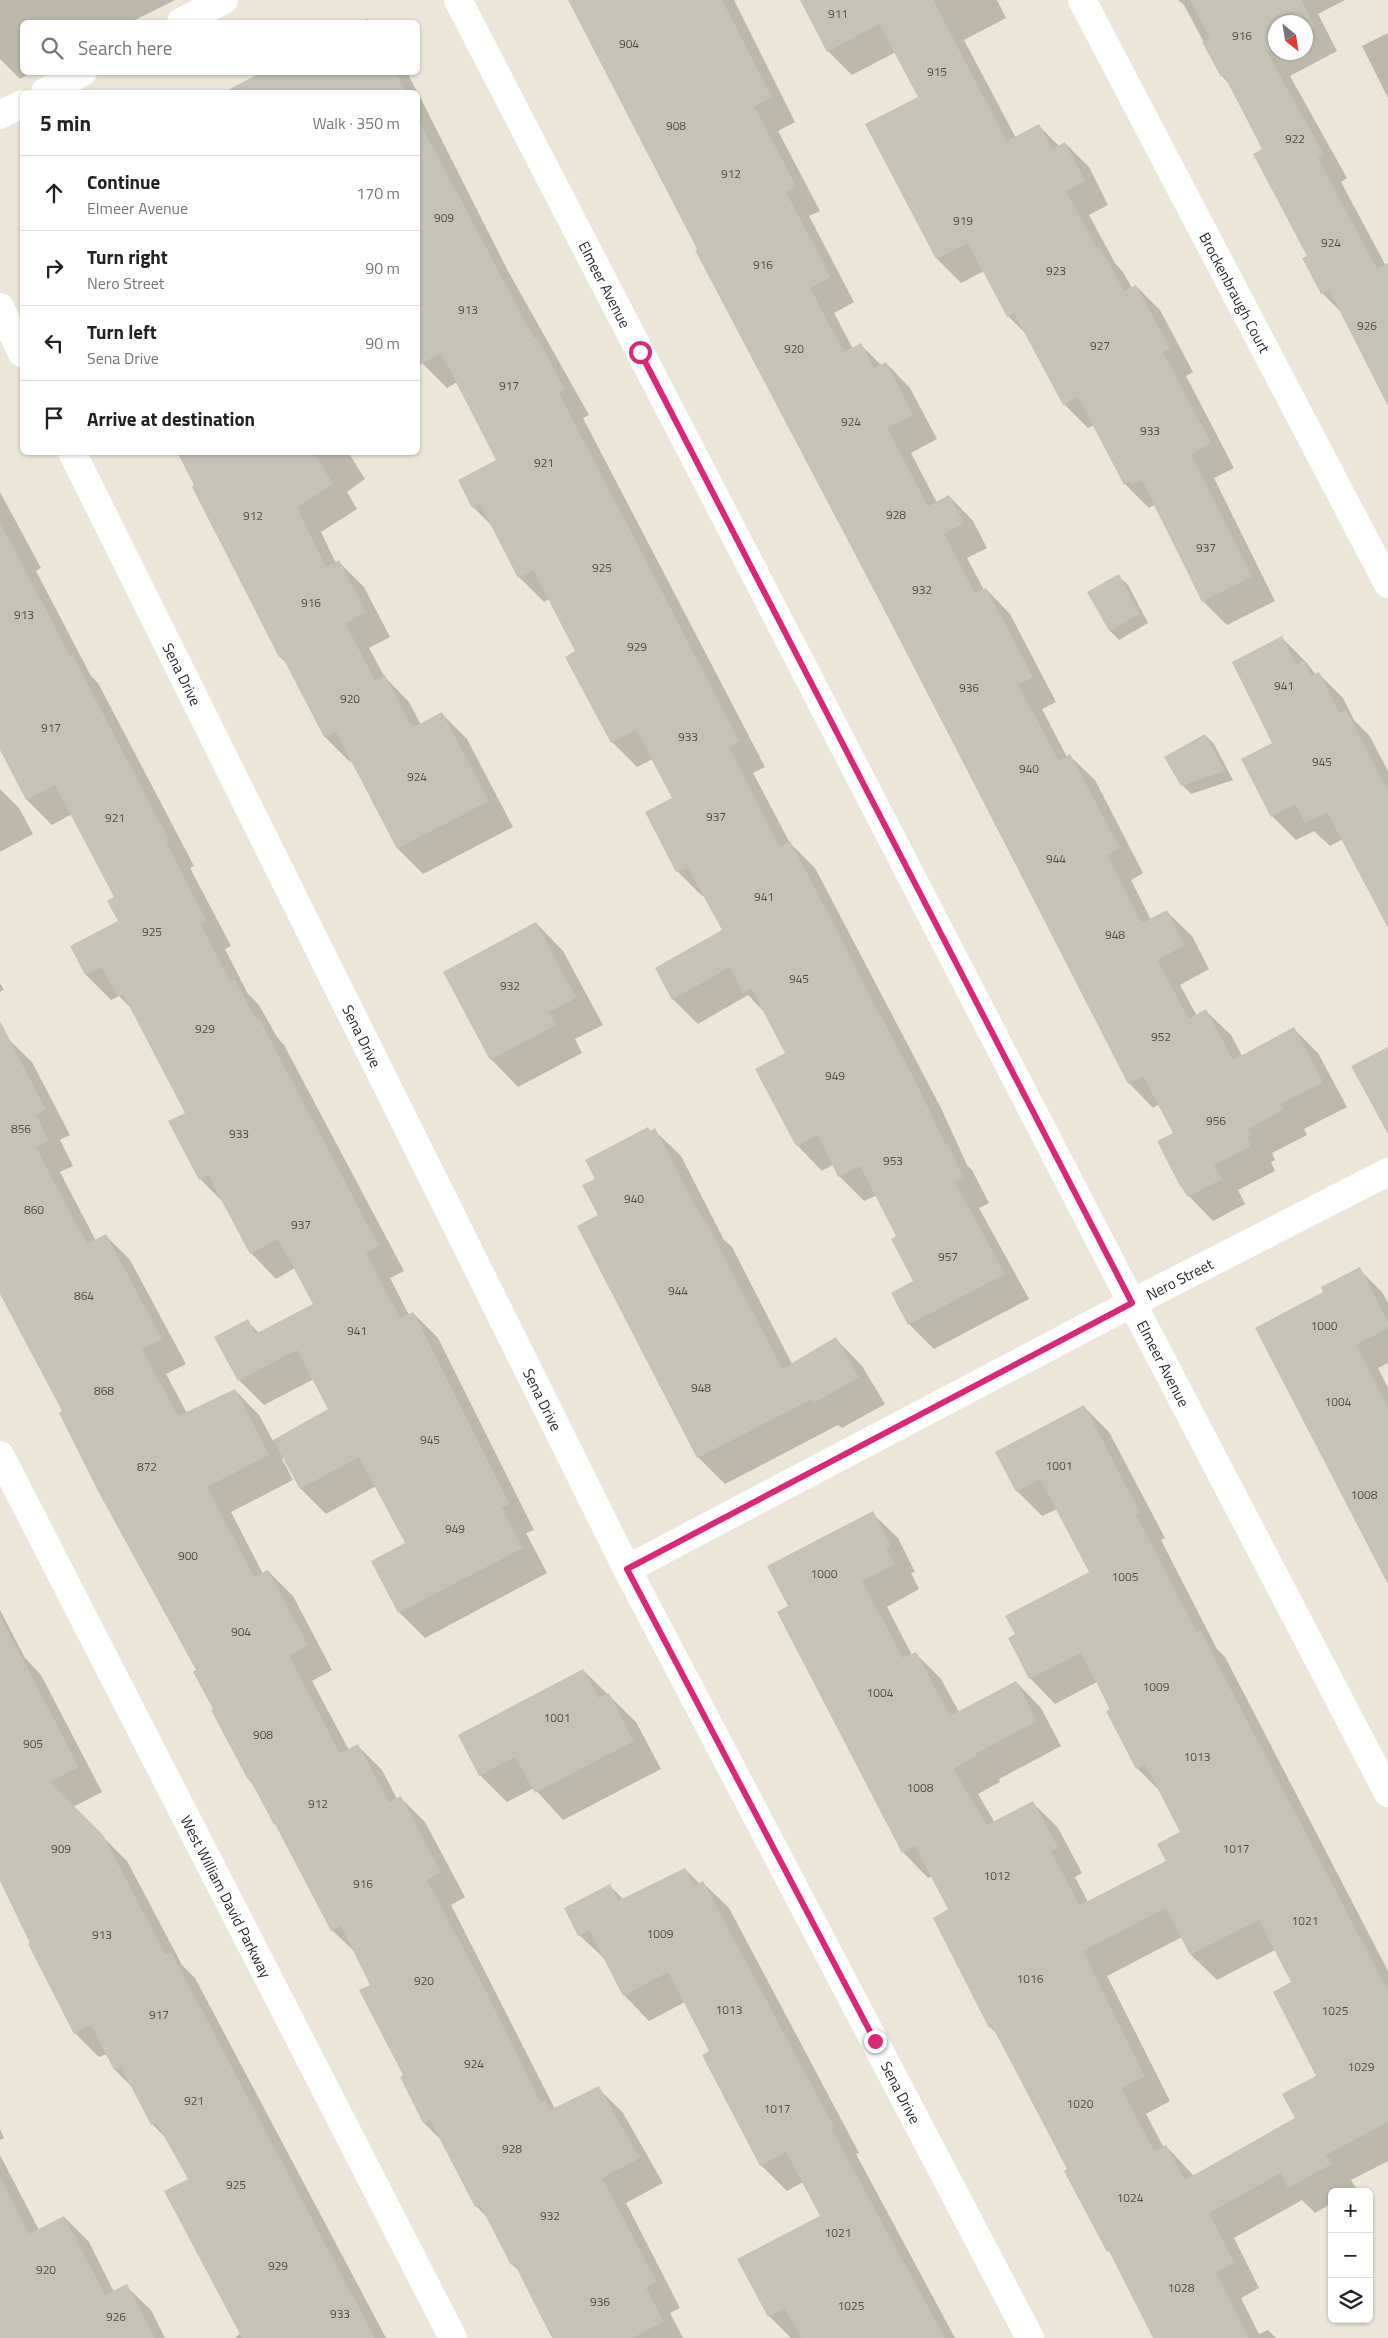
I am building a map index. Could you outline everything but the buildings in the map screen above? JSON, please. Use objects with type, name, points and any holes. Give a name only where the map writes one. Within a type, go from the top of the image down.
[{"type":"street","points":[[185,20],[224,0]]},
{"type":"street","name":"Elmeer Avenue","points":[[458,0],[1132,1303],[1388,1792]]},
{"type":"street","name":"Brockenbraugh Court","points":[[1082,0],[1388,584]]},
{"type":"street","points":[[49,90],[78,75]]},
{"type":"street","points":[[0,116],[20,105]]},
{"type":"street","points":[[0,307],[20,349]]},
{"type":"street","name":"Sena Drive","points":[[73,455],[627,1569],[1030,2338]]},
{"type":"street","name":"Nero Street","points":[[627,1569],[1132,1303],[1388,1172]]},
{"type":"street","name":"West William David Parkway","points":[[0,1455],[453,2338]]},
{"type":"route","points":[[640,352],[1132,1303],[627,1569],[875,2041]]}]
